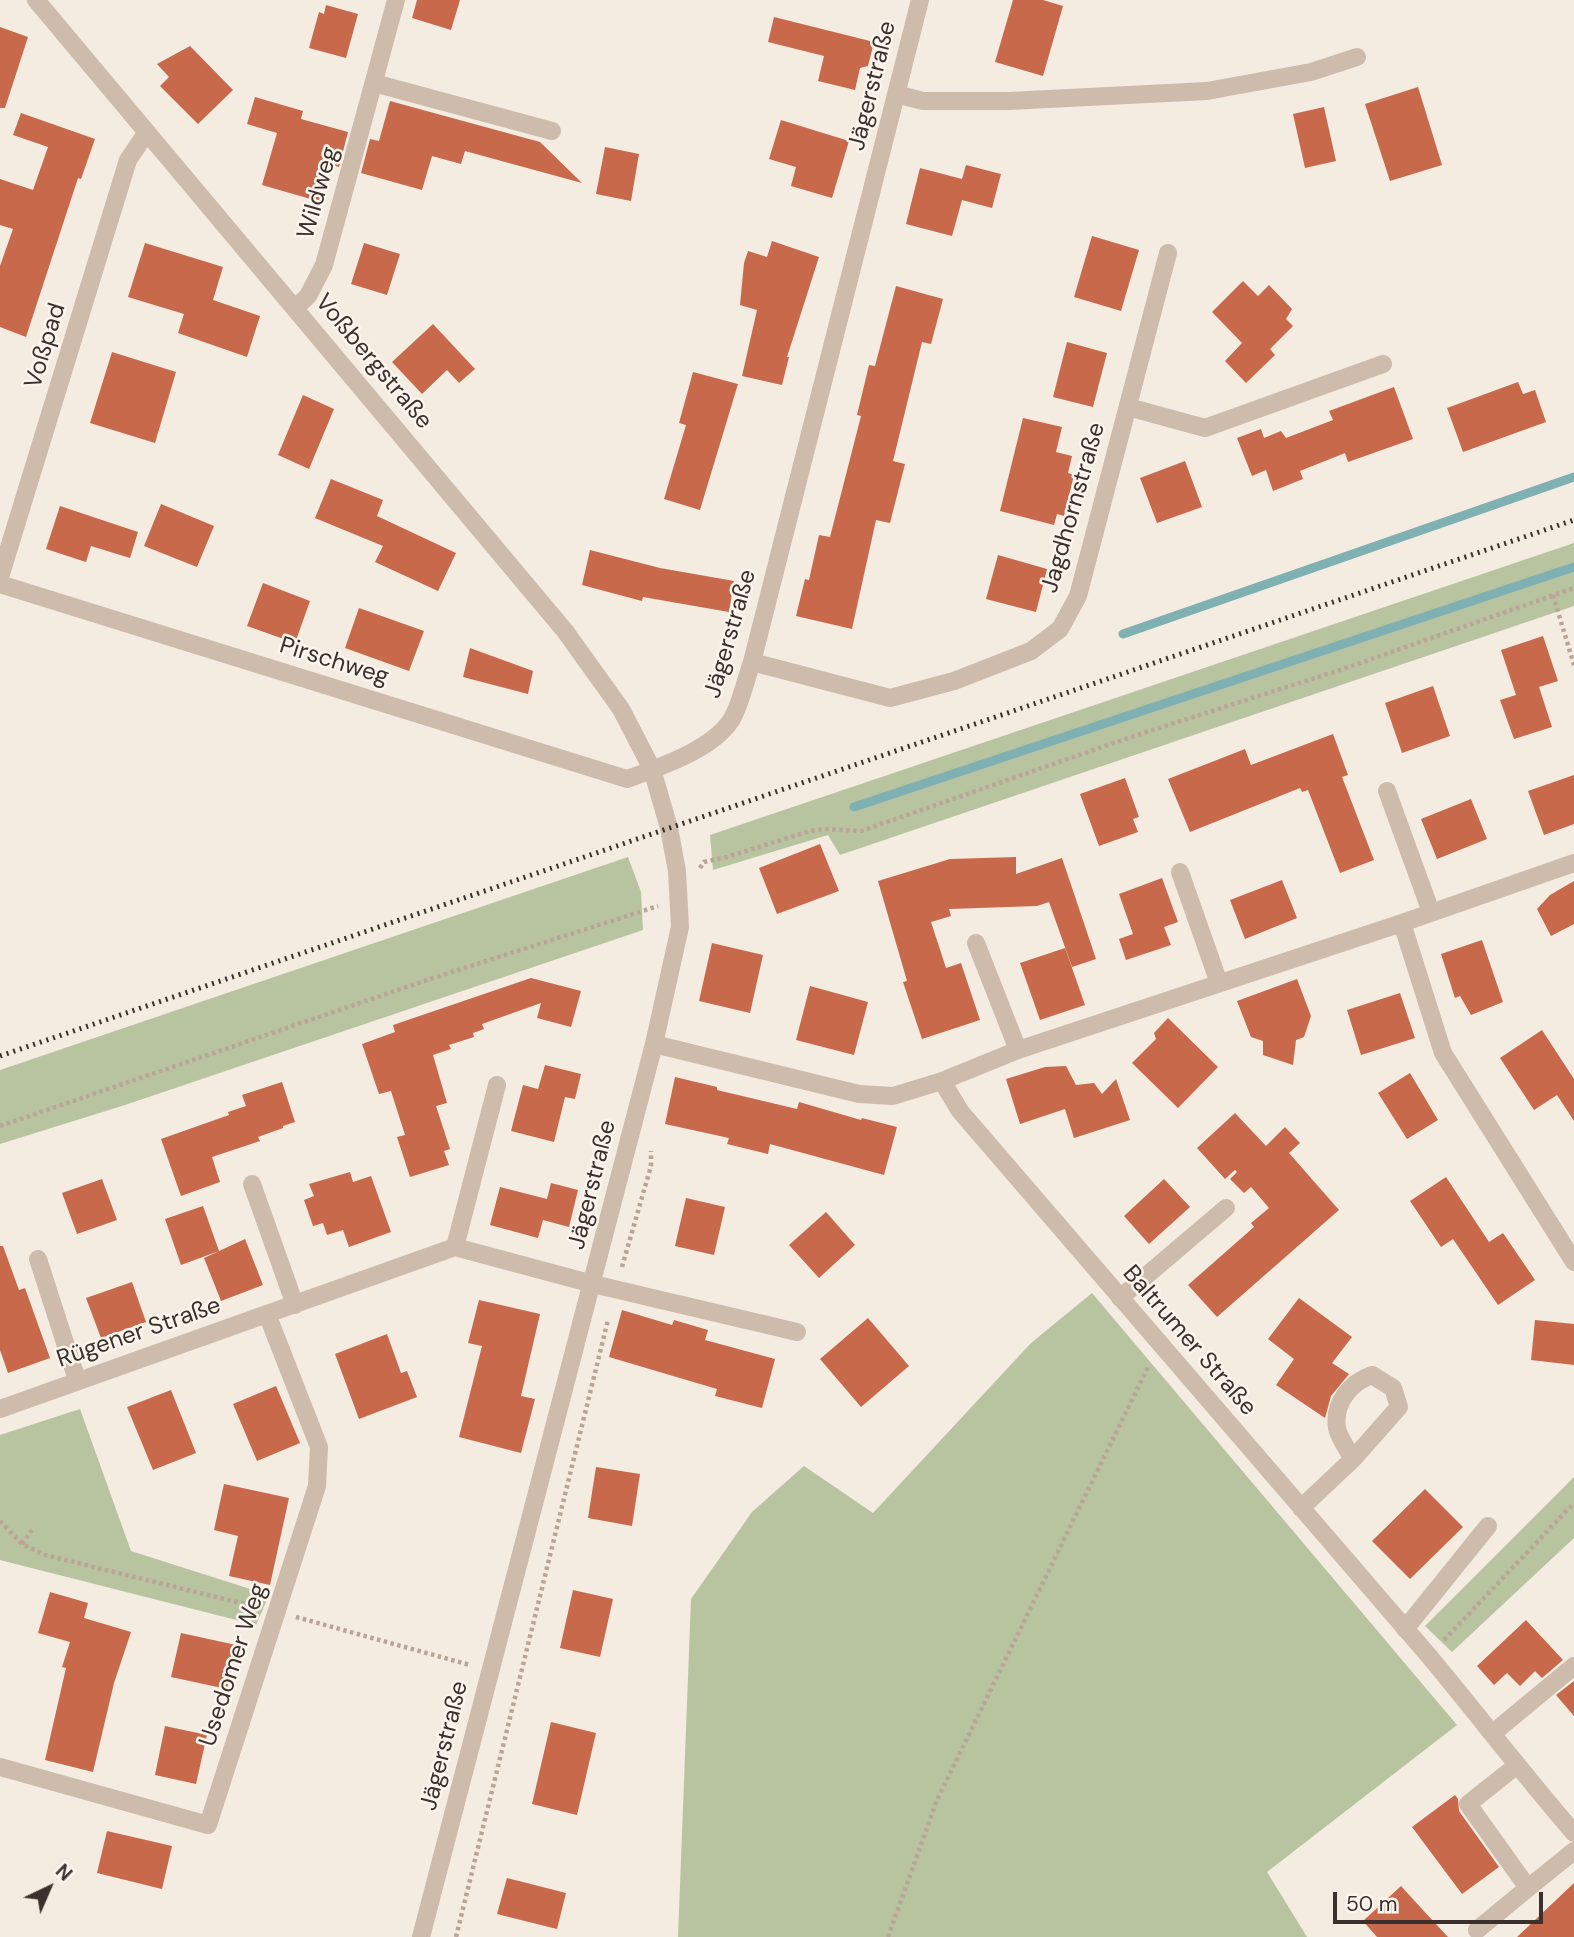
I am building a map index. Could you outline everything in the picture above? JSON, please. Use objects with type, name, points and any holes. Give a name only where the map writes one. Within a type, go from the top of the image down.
[{"type":"street","name":"Voßbergstraße","points":[[36,0],[565,631],[621,709],[652,769]]},
{"type":"street","name":"Wildweg","points":[[295,308],[308,296],[324,265],[396,0]]},
{"type":"street","name":"Jägerstraße","points":[[421,1937],[593,1284],[654,1044],[680,927],[677,871],[669,828],[652,769],[676,760],[711,740],[733,717],[752,662],[920,0]]},
{"type":"street","points":[[896,94],[923,102],[1207,91],[1311,72],[1357,57]]},
{"type":"street","points":[[374,83],[552,131]]},
{"type":"street","name":"Voßpad","points":[[0,577],[128,160],[147,132]]},
{"type":"street","name":"Jagdhornstraße","points":[[752,662],[890,698],[954,681],[1031,651],[1060,629],[1078,596],[1168,253]]},
{"type":"street","name":"Jagdhornstraße","points":[[1128,407],[1205,428],[1382,364]]},
{"type":"street","name":"Pirschweg","points":[[0,584],[627,779],[652,769]]},
{"type":"street","points":[[1387,791],[1430,912]]},
{"type":"street","points":[[654,1044],[859,1094],[893,1096],[1018,1050],[1574,863]]},
{"type":"street","points":[[1180,872],[1219,983]]},
{"type":"street","points":[[1402,923],[1443,1053],[1574,1262]]},
{"type":"street","points":[[976,943],[1018,1050]]},
{"type":"street","name":"Baltrumer Straße","points":[[942,1080],[961,1111],[1429,1656],[1493,1733],[1516,1766],[1574,1833]]},
{"type":"street","points":[[497,1086],[455,1247],[593,1284]]},
{"type":"street","points":[[252,1184],[295,1305]]},
{"type":"street","points":[[1120,1298],[1226,1208]]},
{"type":"street","name":"Rügener Straße","points":[[0,1409],[455,1247]]},
{"type":"street","points":[[38,1259],[77,1380]]},
{"type":"street","name":"Jägerstraße","points":[[593,1284],[797,1332]]},
{"type":"street","name":"Usedomer Weg","points":[[0,1767],[208,1825],[317,1486],[319,1447],[267,1314]]},
{"type":"street","points":[[1301,1508],[1353,1459]]},
{"type":"street","points":[[1405,1629],[1488,1526]]},
{"type":"street","points":[[1493,1733],[1574,1667]]},
{"type":"street","points":[[1516,1766],[1468,1804],[1528,1888]]},
{"type":"street","points":[[1476,1930],[1574,1851]]},
{"type":"path","points":[[1553,595],[1574,665]]},
{"type":"path","points":[[0,1126],[430,979],[655,906],[680,907]]},
{"type":"path","points":[[888,1937],[937,1800],[1160,1343]]},
{"type":"path","points":[[1429,1656],[1574,1503]]},
{"type":"path","points":[[0,1521],[22,1544],[45,1555],[278,1612],[489,1671]]},
{"type":"path","points":[[22,1544],[32,1530]]},
{"type":"green space","points":[[1574,543],[1574,606],[840,855],[828,835],[713,870],[710,835]]},
{"type":"green space","points":[[628,857],[641,892],[643,930],[125,1105],[0,1144],[0,1070]]},
{"type":"green space","points":[[1092,1293],[1457,1725],[1267,1872],[1307,1937],[678,1937],[691,1599],[752,1512],[804,1466],[873,1513],[1031,1343]]},
{"type":"green space","points":[[80,1409],[131,1551],[269,1595],[256,1625],[0,1560],[0,1435]]},
{"type":"green space","points":[[1574,1477],[1574,1538],[1452,1652],[1425,1626]]},
{"type":"building","points":[[417,0],[460,0],[451,30],[412,18]]},
{"type":"building","points":[[1013,0],[1043,0],[1063,6],[1043,76],[995,62]]},
{"type":"building","points":[[326,5],[358,14],[346,58],[309,48],[319,12],[324,14]]},
{"type":"building","points":[[774,17],[874,42],[868,66],[860,68],[855,90],[818,81],[824,56],[768,42]]},
{"type":"building","points":[[0,27],[28,37],[5,108],[0,108]]},
{"type":"building","points":[[190,46],[233,90],[198,124],[160,86],[169,77],[157,64]]},
{"type":"building","points":[[1418,87],[1442,165],[1390,181],[1365,104]]},
{"type":"building","points":[[255,97],[303,111],[301,119],[348,132],[339,167],[332,165],[321,202],[262,185],[277,133],[247,124]]},
{"type":"building","points":[[390,101],[540,142],[582,183],[465,151],[461,164],[432,156],[422,190],[361,173],[370,139],[379,141]]},
{"type":"building","points":[[1324,107],[1336,161],[1305,168],[1293,114]]},
{"type":"building","points":[[21,113],[95,139],[81,179],[78,178],[26,337],[0,327],[0,266],[13,229],[0,225],[0,179],[33,190],[48,147],[13,135]]},
{"type":"building","points":[[781,120],[849,141],[832,198],[791,186],[796,167],[769,159]]},
{"type":"building","points":[[605,147],[639,154],[631,201],[596,194]]},
{"type":"building","points":[[966,165],[1001,174],[992,208],[962,200],[952,236],[906,224],[920,168],[962,179]]},
{"type":"building","points":[[1092,236],[1139,250],[1121,311],[1074,297]]},
{"type":"building","points":[[772,241],[819,257],[787,357],[782,385],[742,376],[757,310],[740,305],[744,263],[748,251],[767,257]]},
{"type":"building","points":[[145,243],[223,267],[213,300],[260,316],[247,357],[178,333],[184,314],[128,297]]},
{"type":"building","points":[[364,243],[400,254],[387,295],[351,284]]},
{"type":"building","points":[[1243,281],[1258,296],[1269,285],[1292,309],[1286,319],[1293,326],[1270,349],[1275,355],[1246,383],[1225,361],[1242,343],[1212,312]]},
{"type":"building","points":[[896,286],[943,299],[931,344],[922,342],[893,461],[905,464],[890,523],[876,520],[852,629],[796,616],[805,579],[809,580],[819,535],[830,537],[861,416],[857,415],[869,365],[875,366]]},
{"type":"building","points":[[433,324],[475,369],[459,383],[447,370],[422,394],[392,362]]},
{"type":"building","points":[[1067,342],[1107,353],[1093,407],[1053,397]]},
{"type":"building","points":[[112,352],[176,372],[155,443],[90,423]]},
{"type":"building","points":[[693,372],[738,384],[700,510],[664,499],[686,425],[679,423]]},
{"type":"building","points":[[1518,382],[1523,394],[1535,390],[1546,422],[1463,452],[1447,408]]},
{"type":"building","points":[[1394,387],[1413,439],[1348,462],[1345,453],[1300,471],[1303,479],[1273,491],[1266,470],[1252,476],[1237,438],[1261,429],[1264,438],[1281,431],[1286,438],[1333,420],[1329,411]]},
{"type":"building","points":[[303,395],[334,409],[309,469],[278,455]]},
{"type":"building","points":[[1023,418],[1062,427],[1056,452],[1072,456],[1068,473],[1074,475],[1064,516],[1057,514],[1054,525],[1000,511]]},
{"type":"building","points":[[1185,461],[1202,507],[1157,523],[1140,478]]},
{"type":"building","points":[[331,479],[383,500],[377,516],[456,553],[438,591],[375,562],[383,546],[315,518]]},
{"type":"building","points":[[161,504],[214,526],[197,567],[144,546]]},
{"type":"building","points":[[60,506],[138,532],[130,558],[91,546],[86,562],[46,549]]},
{"type":"building","points":[[590,550],[660,568],[734,581],[729,612],[643,597],[642,601],[582,585]]},
{"type":"building","points":[[998,555],[1047,569],[1036,612],[986,599]]},
{"type":"building","points":[[263,583],[310,601],[295,643],[247,626]]},
{"type":"building","points":[[359,608],[424,631],[409,671],[345,648]]},
{"type":"building","points":[[1543,636],[1558,681],[1539,687],[1552,727],[1514,739],[1500,700],[1516,695],[1501,650]]},
{"type":"building","points":[[470,648],[533,671],[528,694],[463,677]]},
{"type":"building","points":[[1433,686],[1450,736],[1402,753],[1385,703]]},
{"type":"building","points":[[1333,734],[1348,775],[1342,777],[1374,860],[1340,873],[1308,790],[1302,792],[1300,788],[1190,832],[1168,779],[1245,749],[1251,765]]},
{"type":"building","points":[[1574,775],[1574,824],[1544,835],[1528,791]]},
{"type":"building","points":[[1125,778],[1139,817],[1133,819],[1138,832],[1099,846],[1080,794]]},
{"type":"building","points":[[1471,799],[1487,839],[1437,859],[1421,819]]},
{"type":"building","points":[[820,844],[839,891],[777,914],[759,868]]},
{"type":"building","points":[[1016,857],[1016,874],[1062,858],[1096,959],[1072,967],[1049,902],[1037,906],[949,909],[951,916],[931,922],[946,968],[961,963],[980,1020],[922,1039],[903,982],[907,981],[878,881],[950,859]]},
{"type":"building","points":[[1162,878],[1178,922],[1164,927],[1171,945],[1126,960],[1119,939],[1133,934],[1119,894]]},
{"type":"building","points":[[1282,880],[1297,918],[1245,939],[1230,900]]},
{"type":"building","points":[[1574,881],[1574,924],[1551,936],[1537,909],[1550,895]]},
{"type":"building","points":[[1482,940],[1503,1002],[1471,1015],[1460,996],[1455,998],[1441,954]]},
{"type":"building","points":[[712,943],[763,955],[750,1013],[699,1001]]},
{"type":"building","points":[[1065,948],[1085,1005],[1040,1020],[1020,963]]},
{"type":"building","points":[[531,978],[581,991],[571,1027],[537,1018],[541,1003],[482,1024],[484,1029],[473,1033],[474,1037],[449,1045],[451,1049],[433,1055],[447,1103],[436,1106],[450,1149],[444,1151],[449,1165],[410,1177],[397,1137],[405,1135],[391,1091],[379,1094],[362,1044],[395,1032],[393,1025]]},
{"type":"building","points":[[1297,979],[1311,1016],[1304,1037],[1296,1040],[1293,1065],[1263,1055],[1263,1041],[1251,1037],[1237,1001]]},
{"type":"building","points":[[810,986],[868,1002],[854,1055],[796,1040]]},
{"type":"building","points":[[1400,993],[1415,1038],[1361,1055],[1347,1010]]},
{"type":"building","points":[[1168,1018],[1218,1067],[1178,1108],[1132,1063],[1156,1039],[1154,1033]]},
{"type":"building","points":[[1542,1030],[1574,1079],[1574,1121],[1557,1095],[1534,1110],[1500,1058]]},
{"type":"building","points":[[545,1065],[581,1074],[575,1099],[565,1097],[554,1142],[511,1131],[523,1085],[538,1089]]},
{"type":"building","points":[[1066,1066],[1076,1085],[1094,1083],[1102,1094],[1116,1079],[1130,1120],[1074,1138],[1065,1109],[1020,1124],[1006,1079],[1045,1067]]},
{"type":"building","points":[[1410,1073],[1438,1120],[1407,1139],[1378,1093]]},
{"type":"building","points":[[675,1077],[797,1109],[799,1102],[861,1120],[862,1118],[897,1127],[884,1175],[770,1144],[768,1154],[727,1144],[729,1138],[665,1124]]},
{"type":"building","points":[[282,1082],[295,1122],[258,1137],[260,1141],[212,1157],[220,1182],[181,1196],[161,1139],[229,1115],[228,1112],[246,1106],[242,1095]]},
{"type":"building","points":[[1235,1113],[1266,1146],[1285,1127],[1300,1143],[1289,1153],[1339,1210],[1217,1317],[1188,1285],[1254,1227],[1251,1223],[1269,1208],[1251,1187],[1244,1193],[1230,1179],[1237,1172],[1235,1170],[1225,1179],[1197,1148]]},
{"type":"building","points":[[350,1172],[353,1182],[371,1176],[391,1232],[349,1247],[343,1230],[327,1235],[323,1223],[313,1226],[304,1200],[314,1196],[309,1184]]},
{"type":"building","points":[[1446,1177],[1489,1242],[1503,1233],[1535,1280],[1498,1305],[1453,1239],[1441,1247],[1410,1201]]},
{"type":"building","points":[[102,1179],[117,1220],[77,1234],[62,1193]]},
{"type":"building","points":[[1164,1179],[1190,1207],[1149,1244],[1124,1216]]},
{"type":"building","points":[[551,1183],[578,1190],[569,1227],[543,1220],[538,1238],[490,1225],[500,1187],[547,1199]]},
{"type":"building","points":[[686,1198],[725,1207],[714,1255],[675,1246]]},
{"type":"building","points":[[203,1206],[219,1251],[181,1265],[165,1219]]},
{"type":"building","points":[[826,1212],[855,1245],[819,1278],[789,1245]]},
{"type":"building","points":[[245,1239],[263,1285],[221,1301],[204,1258]]},
{"type":"building","points":[[0,1246],[3,1246],[19,1290],[25,1288],[50,1358],[8,1373],[0,1350]]},
{"type":"building","points":[[132,1282],[146,1322],[101,1338],[86,1298]]},
{"type":"building","points":[[1299,1298],[1352,1337],[1332,1363],[1349,1374],[1331,1396],[1325,1418],[1276,1385],[1294,1359],[1268,1339]]},
{"type":"building","points":[[479,1300],[540,1314],[521,1396],[535,1399],[521,1453],[459,1437],[482,1346],[468,1343]]},
{"type":"building","points":[[622,1310],[672,1325],[674,1320],[708,1330],[705,1340],[775,1359],[762,1408],[715,1396],[717,1389],[609,1357]]},
{"type":"building","points":[[868,1318],[909,1366],[861,1407],[820,1359]]},
{"type":"building","points":[[1535,1320],[1574,1324],[1574,1365],[1531,1360]]},
{"type":"building","points":[[387,1334],[401,1373],[407,1371],[417,1397],[359,1419],[335,1354]]},
{"type":"building","points":[[276,1386],[300,1443],[257,1461],[233,1404]]},
{"type":"building","points":[[171,1390],[196,1453],[153,1470],[127,1407]]},
{"type":"building","points":[[596,1467],[640,1474],[632,1526],[588,1518]]},
{"type":"building","points":[[224,1484],[289,1498],[270,1585],[229,1576],[238,1536],[214,1530]]},
{"type":"building","points":[[1425,1489],[1463,1527],[1410,1579],[1372,1541]]},
{"type":"building","points":[[573,1590],[613,1599],[600,1657],[560,1648]]},
{"type":"building","points":[[50,1592],[88,1603],[84,1618],[131,1632],[114,1683],[93,1772],[45,1760],[66,1668],[62,1667],[70,1642],[38,1633]]},
{"type":"building","points":[[1526,1620],[1563,1660],[1542,1678],[1535,1671],[1520,1686],[1507,1673],[1494,1685],[1477,1666]]},
{"type":"building","points":[[181,1633],[236,1645],[227,1689],[171,1677]]},
{"type":"building","points":[[1574,1681],[1574,1716],[1556,1695]]},
{"type":"building","points":[[551,1722],[596,1733],[577,1815],[532,1804]]},
{"type":"building","points":[[165,1726],[207,1735],[196,1784],[155,1775]]},
{"type":"building","points":[[1455,1795],[1459,1811],[1499,1867],[1462,1894],[1412,1827]]},
{"type":"building","points":[[107,1831],[172,1846],[162,1889],[97,1873]]},
{"type":"building","points":[[507,1878],[566,1893],[557,1929],[497,1914]]},
{"type":"building","points":[[1574,1883],[1574,1937],[1517,1937]]},
{"type":"building","points":[[1401,1886],[1448,1937],[1377,1937],[1363,1921]]},
{"type":"waterway","points":[[1123,634],[1574,477]]},
{"type":"waterway","points":[[854,807],[1574,567]]},
{"type":"railway","points":[[0,1056],[1574,520]]}]
